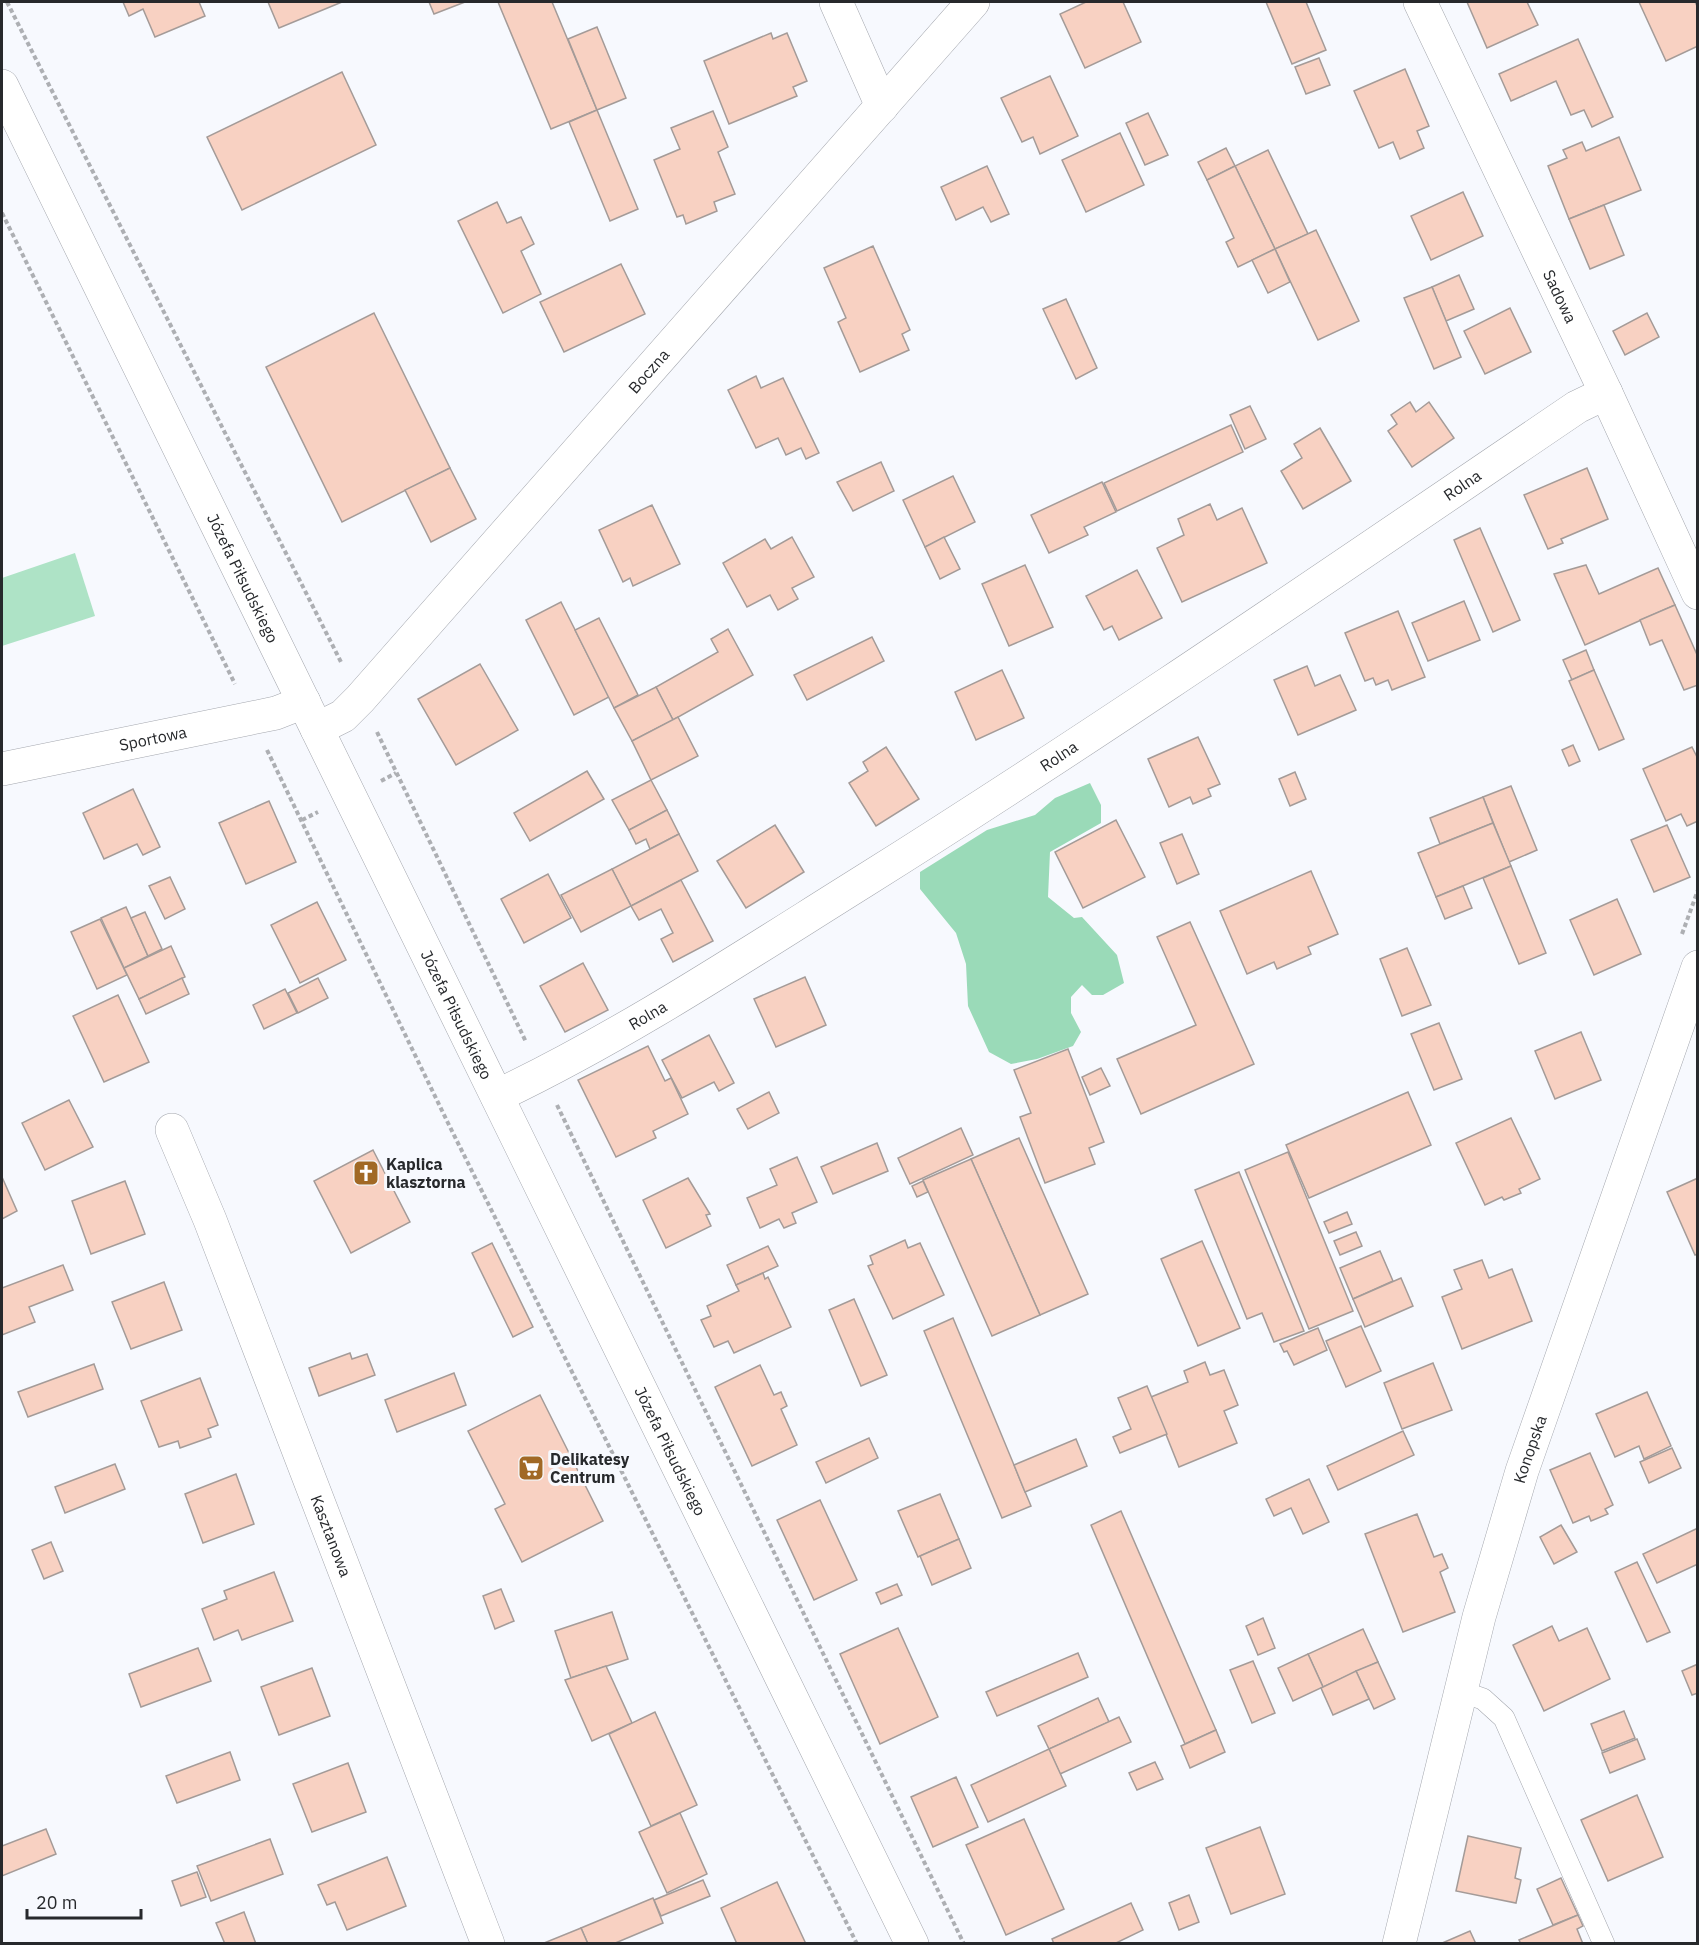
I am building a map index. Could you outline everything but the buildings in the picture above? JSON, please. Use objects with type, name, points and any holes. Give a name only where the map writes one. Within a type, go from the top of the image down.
[{"type":"street","points":[[836,2],[882,106]]},
{"type":"street","name":"Boczna","points":[[310,716],[343,716],[360,699],[973,2]]},
{"type":"street","name":"Sadowa","points":[[1420,2],[1606,393],[1698,593]]},
{"type":"street","name":"Józefa Piłsudskiego","points":[[2,86],[912,1944]]},
{"type":"street","name":"Rolna","points":[[497,1096],[542,1075],[717,973],[1018,784],[1577,407],[1606,393]]},
{"type":"street","name":"Sportowa","points":[[2,769],[276,713],[310,716]]},
{"type":"street","name":"Konopska","points":[[1399,1944],[1460,1691],[1522,1471],[1698,967]]},
{"type":"street","name":"Kasztanowa","points":[[172,1130],[214,1231],[488,1944]]},
{"type":"lane","points":[[1460,1691],[1483,1699],[1504,1718],[1604,1944]]},
{"type":"path","points":[[7,2],[360,699],[964,1944]]},
{"type":"path","points":[[2,213],[454,1134],[857,1944]]},
{"type":"green space","points":[[75,553],[95,616],[2,646],[2,578]]},
{"type":"green space","points":[[1090,783],[1101,805],[1101,823],[1050,852],[1048,897],[1074,918],[1082,917],[1117,955],[1124,983],[1103,995],[1092,995],[1082,985],[1071,997],[1071,1013],[1081,1032],[1073,1046],[1037,1059],[1011,1064],[989,1052],[968,1006],[966,964],[956,933],[920,889],[920,872],[987,830],[1035,815],[1055,798]]},
{"type":"place","name":"Kaplica klasztorna","points":[[366,1173]]},
{"type":"place","name":"Delikatesy Centrum","points":[[531,1468]]}]
